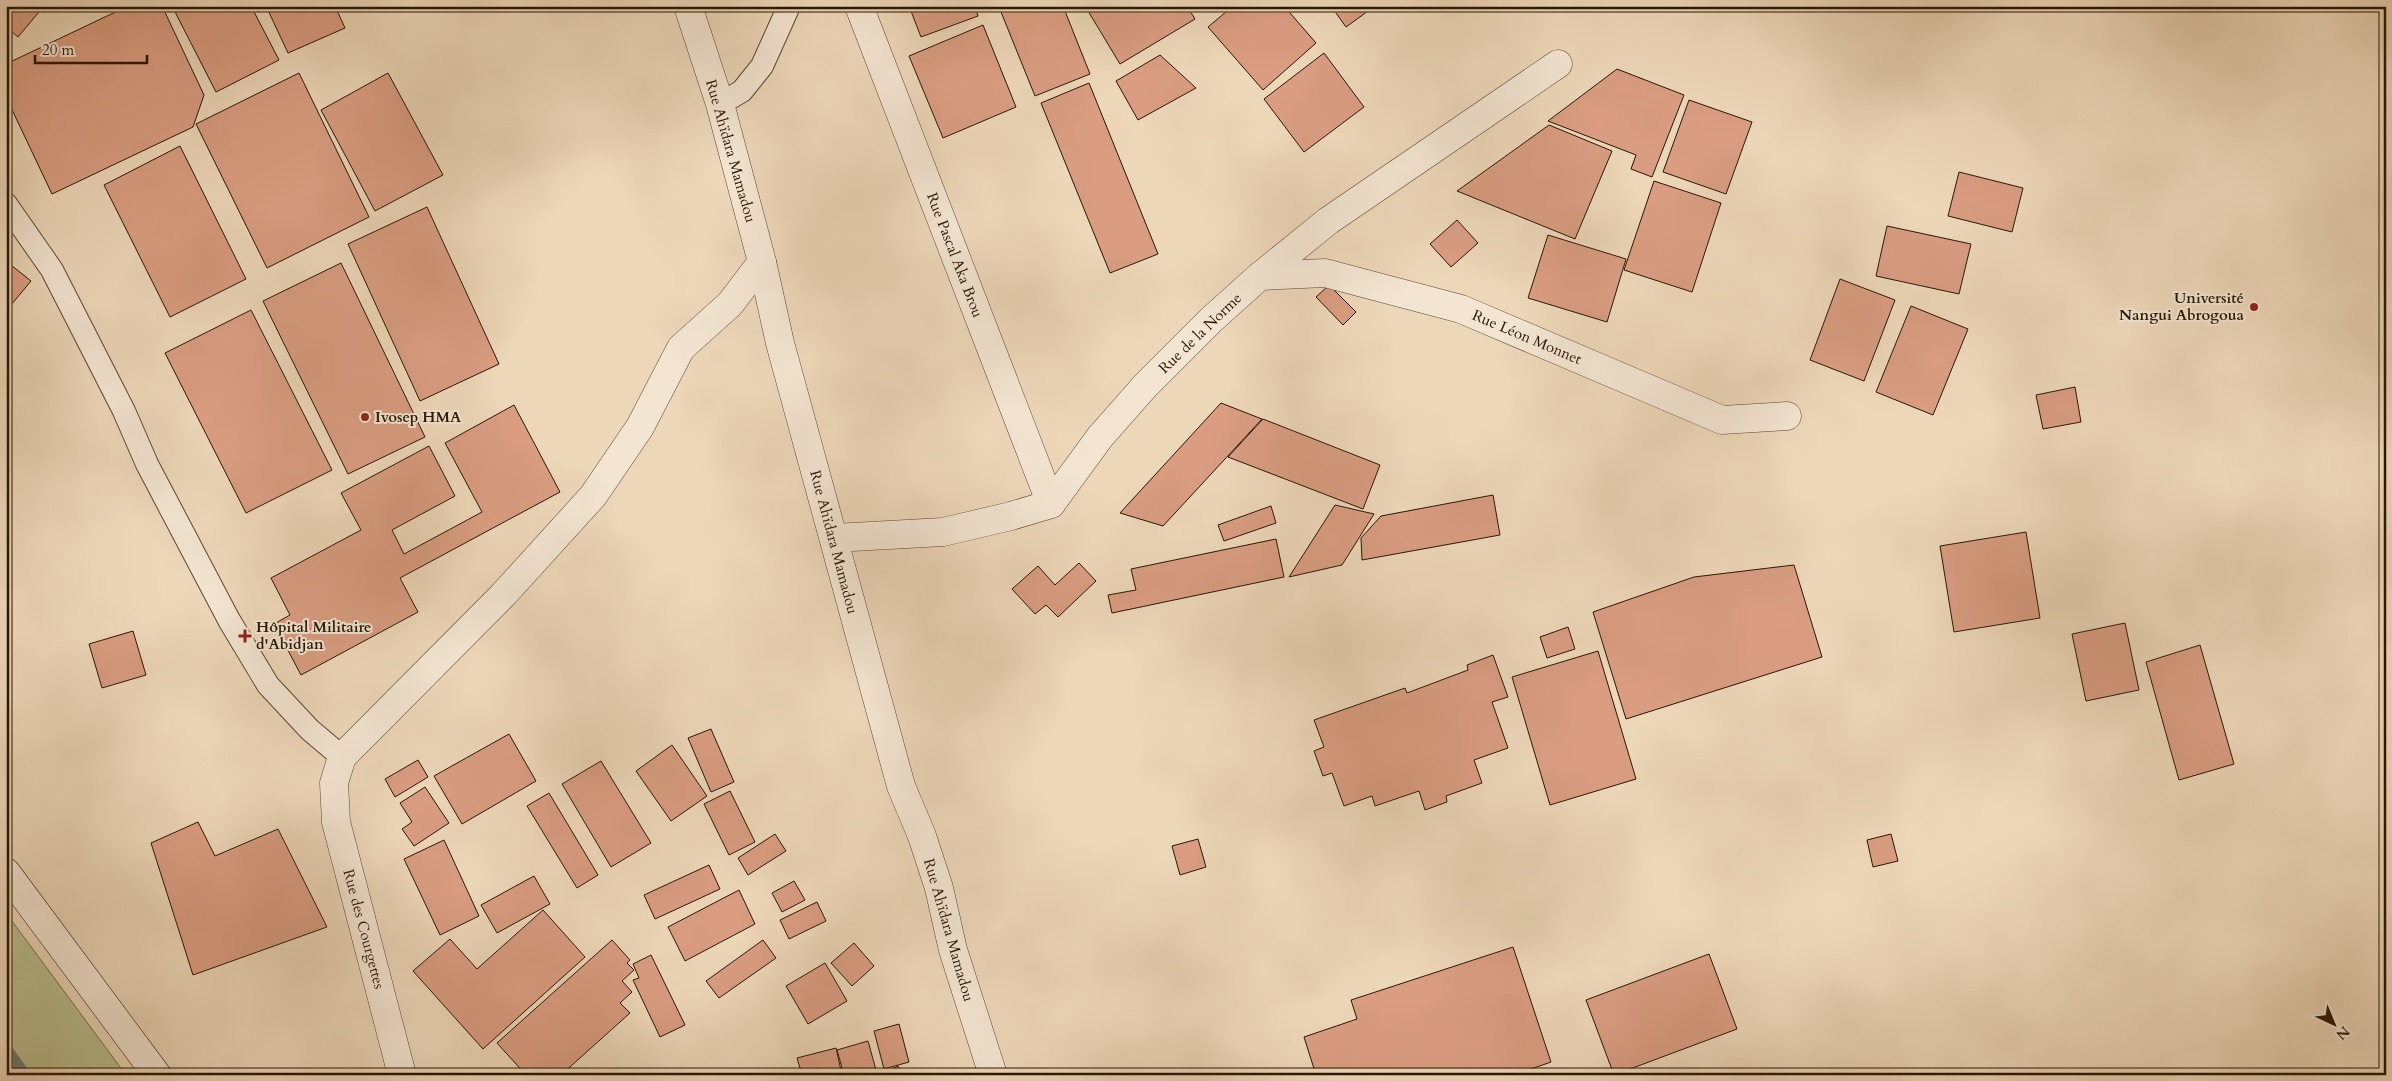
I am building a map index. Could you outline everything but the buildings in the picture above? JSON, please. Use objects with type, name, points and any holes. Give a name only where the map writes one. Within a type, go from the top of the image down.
[{"type":"street","name":"Rue Ahïdara Mamadou","points":[[688,6],[720,104],[762,262],[780,342],[901,786],[922,836],[939,888],[953,950],[993,1075]]},
{"type":"street","name":"Rue Pascal Aka Brou","points":[[859,6],[1051,504]]},
{"type":"street","name":"Rue de la Norme","points":[[1051,504],[1100,437],[1145,386],[1212,319],[1260,276],[1328,221],[1558,64]]},
{"type":"street","points":[[342,757],[503,595],[593,496],[640,427],[681,348],[730,304],[762,262]]},
{"type":"street","name":"Rue Léon Monnet","points":[[1260,276],[1325,272],[1462,308],[1722,420],[1787,416]]},
{"type":"street","points":[[834,538],[943,532],[1011,516],[1051,504]]},
{"type":"street","name":"Rue des Courgettes","points":[[342,757],[334,783],[336,822],[402,1075]]},
{"type":"street","points":[[6,872],[158,1075]]},
{"type":"lane","points":[[720,104],[742,91],[762,66],[789,6]]},
{"type":"lane","points":[[6,204],[60,286],[124,411],[148,464],[229,620],[268,685],[310,730],[342,757]]},
{"type":"green space","points":[[6,913],[126,1075],[6,1075]]},
{"type":"waterway","points":[[6,1048],[25,1075]]},
{"type":"place","name":"Université Nangui Abrogoua","points":[[2254,307]]},
{"type":"place","name":"Ivosep HMA","points":[[365,417]]},
{"type":"place","name":"Hôpital Militaire d'Abidjan","points":[[245,636]]}]
